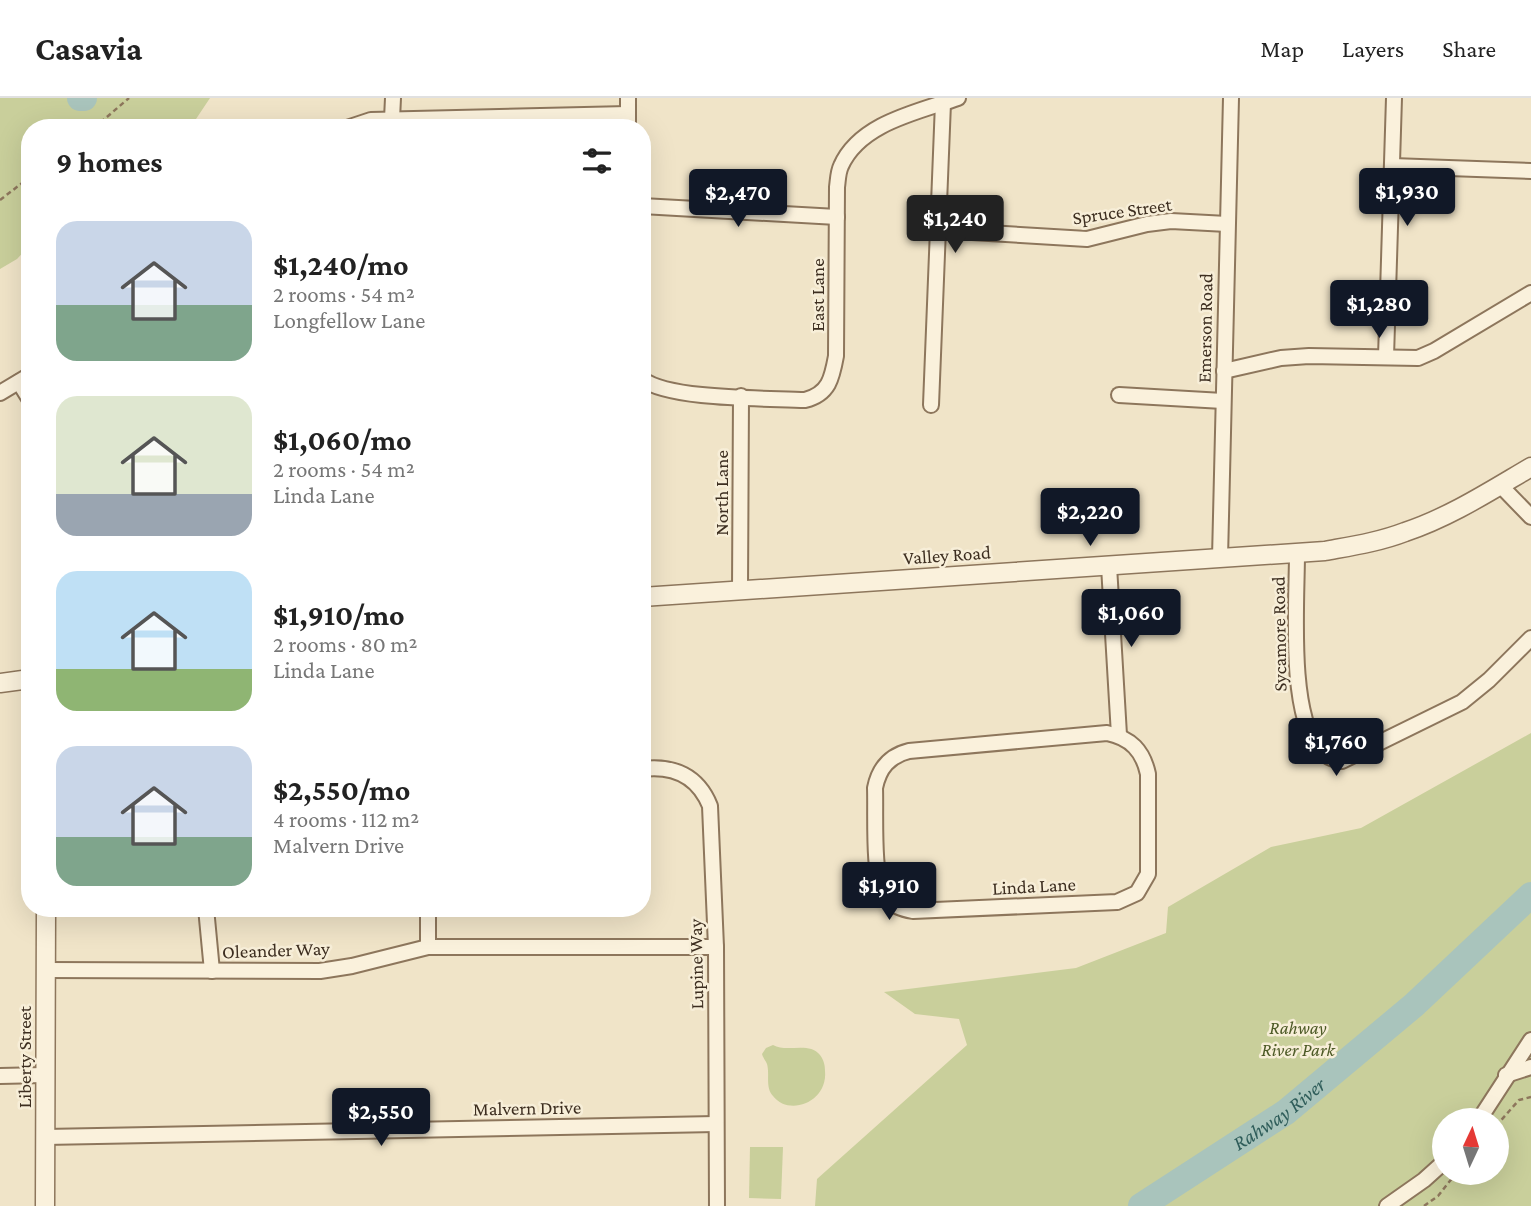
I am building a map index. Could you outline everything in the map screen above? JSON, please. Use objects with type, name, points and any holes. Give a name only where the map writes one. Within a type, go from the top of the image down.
[{"type":"street","points":[[392,119],[393,98]]},
{"type":"street","points":[[628,98],[628,119]]},
{"type":"street","name":"East Lane","points":[[651,386],[676,393],[805,400],[815,398],[826,389],[832,378],[836,356],[837,187],[840,167],[853,148],[870,132],[958,98]]},
{"type":"street","name":"Emerson Road","points":[[1220,558],[1231,98]]},
{"type":"street","points":[[1386,357],[1394,98]]},
{"type":"street","points":[[931,405],[943,103]]},
{"type":"street","points":[[1392,166],[1531,171]]},
{"type":"street","points":[[651,207],[837,217]]},
{"type":"street","name":"Spruce Street","points":[[938,230],[1087,239],[1171,221],[1227,224]]},
{"type":"street","points":[[1224,371],[1281,358],[1309,356],[1418,358],[1531,293]]},
{"type":"street","points":[[0,393],[21,380]]},
{"type":"street","points":[[1119,395],[1223,401]]},
{"type":"street","name":"North Lane","points":[[740,590],[741,396]]},
{"type":"street","name":"Valley Road","points":[[651,596],[1297,553],[1366,544],[1405,533],[1442,517],[1531,467]]},
{"type":"street","points":[[1500,485],[1531,517]]},
{"type":"street","name":"Sycamore Road","points":[[1297,553],[1298,689],[1311,735],[1319,750],[1332,759],[1342,761],[1462,702],[1489,680],[1531,638]]},
{"type":"street","points":[[1109,565],[1119,735]]},
{"type":"street","points":[[0,683],[21,680]]},
{"type":"street","name":"Linda Lane","points":[[1098,734],[1119,735],[1138,749],[1148,774],[1148,874],[1137,893],[1117,902],[914,911],[892,904],[884,895],[878,877],[875,788],[884,765],[893,756],[909,751],[1098,734]]},
{"type":"street","name":"Lupine Way","points":[[651,768],[682,773],[706,796],[710,806],[716,947],[717,1206]]},
{"type":"street","name":"Liberty Street","points":[[46,917],[46,1206]]},
{"type":"street","points":[[207,917],[212,971]]},
{"type":"street","points":[[428,917],[428,947]]},
{"type":"street","name":"Oleander Way","points":[[45,970],[320,971],[428,947],[716,947]]},
{"type":"street","points":[[1486,1108],[1531,1040]]},
{"type":"street","points":[[1506,1075],[1531,1067]]},
{"type":"street","points":[[0,1076],[44,1075]]},
{"type":"street","name":"Malvern Drive","points":[[45,1137],[716,1124]]},
{"type":"street","points":[[1387,1206],[1432,1173]]},
{"type":"path","points":[[104,119],[129,98]]},
{"type":"path","points":[[0,200],[21,184]]},
{"type":"path","points":[[1509,1111],[1519,1100],[1531,1097]]},
{"type":"path","points":[[1424,1206],[1438,1196],[1447,1185]]},
{"type":"green space","points":[[0,98],[210,98],[196,119],[21,119],[21,255],[0,269]]},
{"type":"green space","name":"Rahway River Park","points":[[1531,733],[1531,1206],[815,1206],[817,1179],[967,1045],[959,1019],[915,1014],[884,992],[1076,968],[1166,933],[1168,907],[1271,847],[1361,828]]},
{"type":"green space","points":[[773,1045],[810,1049],[820,1055],[825,1071],[824,1082],[814,1098],[806,1103],[788,1105],[773,1096],[769,1089],[767,1064],[762,1054],[766,1048]]},
{"type":"green space","points":[[750,1147],[783,1147],[781,1199],[749,1198]]},
{"type":"waterway","name":"Rahway River","points":[[1141,1206],[1286,1112],[1414,1005],[1531,895]]}]
